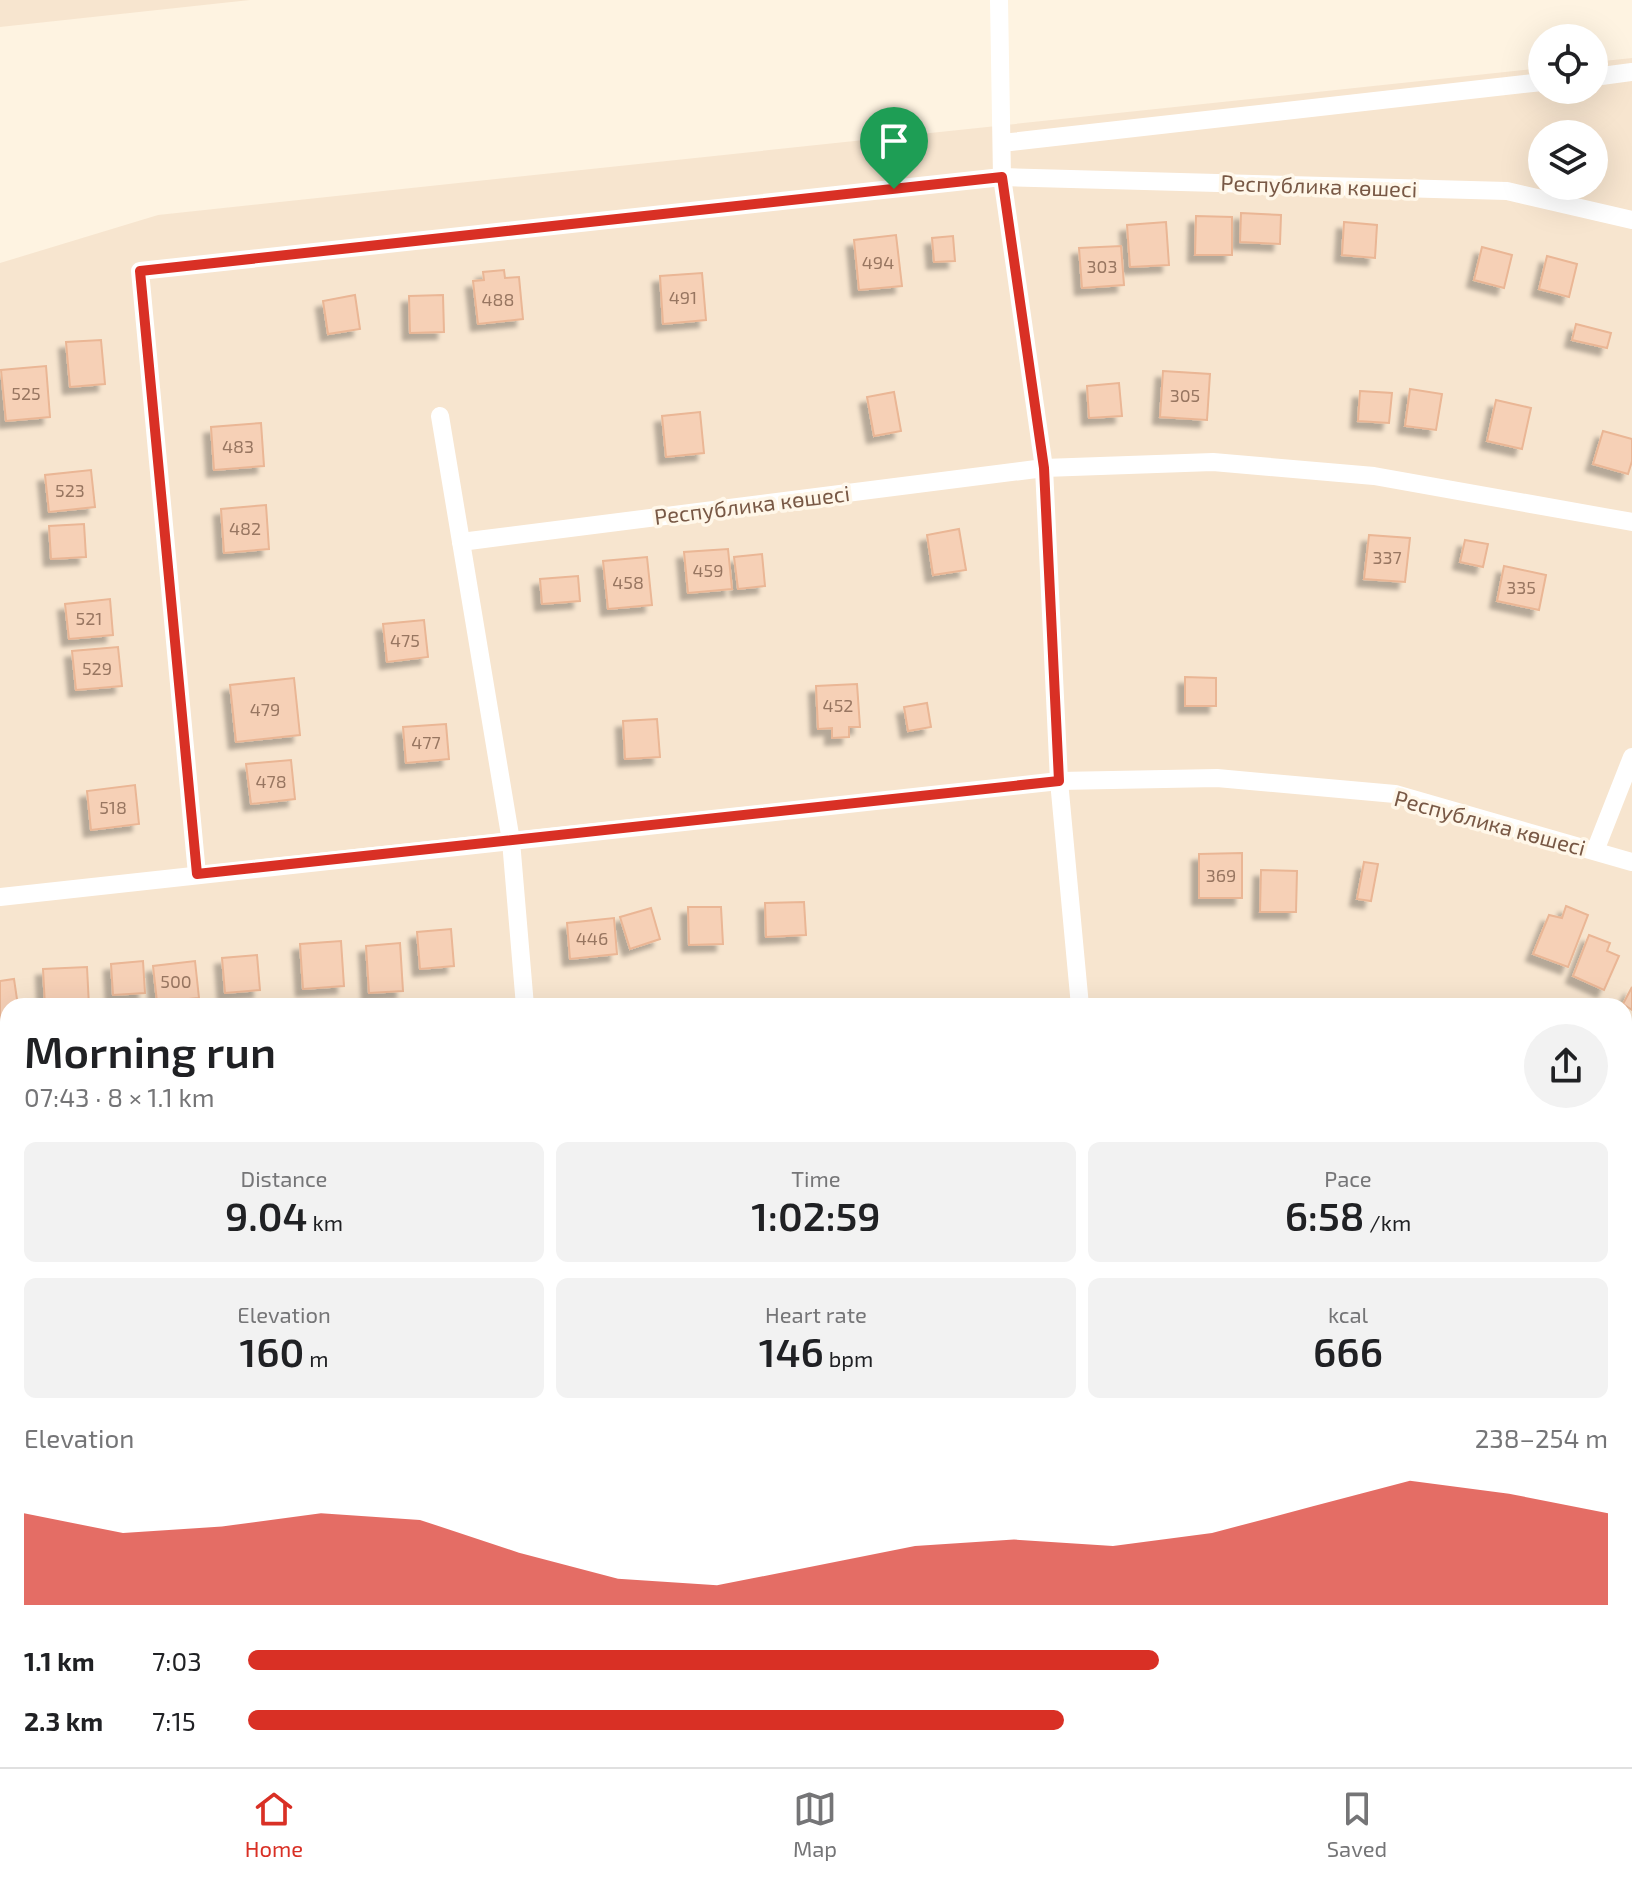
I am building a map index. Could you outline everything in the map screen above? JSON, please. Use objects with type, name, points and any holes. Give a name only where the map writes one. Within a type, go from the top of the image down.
[{"type":"street","points":[[999,0],[1002,177],[1044,468],[1059,781],[1079,998]]},
{"type":"street","points":[[1608,75],[1632,72]]},
{"type":"street","points":[[1002,143],[1528,84]]},
{"type":"street","name":"Республика көшесі","points":[[197,874],[140,271],[1002,177],[1507,191],[1632,220]]},
{"type":"street","points":[[440,416],[511,841],[524,998]]},
{"type":"street","name":"Республика көшесі","points":[[461,542],[1044,468],[1213,462],[1359,474],[1632,522]]},
{"type":"street","points":[[1595,851],[1632,757]]},
{"type":"street","name":"Республика көшесі","points":[[0,897],[1059,781],[1217,778],[1395,794],[1632,862]]},
{"type":"shaded area","points":[[0,0],[250,0],[0,27]]},
{"type":"shaded area","points":[[1632,58],[1632,998],[0,998],[0,263],[158,215],[1528,69],[1528,104],[1608,104],[1608,61]]},
{"type":"building","points":[[1241,213],[1281,215],[1280,244],[1240,242]]},
{"type":"building","points":[[1196,216],[1232,217],[1232,255],[1195,255]]},
{"type":"building","points":[[1166,222],[1169,265],[1130,267],[1127,225]]},
{"type":"building","points":[[1344,222],[1377,225],[1375,258],[1342,255]]},
{"type":"building","points":[[896,235],[902,286],[859,290],[854,240]]},
{"type":"building","points":[[953,236],[955,261],[934,262],[932,238]]},
{"type":"building","points":[[1121,246],[1124,285],[1082,288],[1079,248]]},
{"type":"building","points":[[1482,247],[1512,255],[1504,288],[1474,280]]},
{"type":"building","points":[[1547,256],[1577,264],[1569,297],[1539,289]]},
{"type":"building","points":[[504,270],[505,278],[519,277],[523,319],[478,324],[473,281],[484,280],[483,272]]},
{"type":"building","points":[[702,273],[706,320],[663,324],[660,276]]},
{"type":"building","points":[[355,295],[360,329],[328,334],[323,301]]},
{"type":"building","points":[[443,295],[444,332],[410,333],[409,296]]},
{"type":"building","points":[[1576,324],[1611,333],[1607,348],[1572,340]]},
{"type":"building","points":[[101,340],[105,384],[70,387],[66,342]]},
{"type":"building","points":[[46,366],[50,417],[6,421],[1,370]]},
{"type":"building","points":[[1163,371],[1210,374],[1207,420],[1160,417]]},
{"type":"building","points":[[1119,383],[1122,416],[1089,418],[1087,386]]},
{"type":"building","points":[[1410,389],[1442,394],[1436,430],[1405,426]]},
{"type":"building","points":[[1360,391],[1392,393],[1389,423],[1358,421]]},
{"type":"building","points":[[894,392],[901,431],[874,436],[867,397]]},
{"type":"building","points":[[1496,400],[1531,408],[1522,449],[1487,441]]},
{"type":"building","points":[[700,412],[704,453],[666,457],[662,416]]},
{"type":"building","points":[[261,423],[264,466],[214,470],[211,427]]},
{"type":"building","points":[[1603,431],[1632,439],[1632,461],[1628,474],[1593,464]]},
{"type":"building","points":[[91,470],[95,507],[49,512],[45,475]]},
{"type":"building","points":[[266,505],[269,549],[224,553],[221,509]]},
{"type":"building","points":[[84,524],[86,557],[51,559],[49,526]]},
{"type":"building","points":[[959,529],[966,570],[933,575],[927,535]]},
{"type":"building","points":[[1369,535],[1410,538],[1405,582],[1364,579]]},
{"type":"building","points":[[1465,540],[1488,544],[1483,567],[1460,562]]},
{"type":"building","points":[[728,549],[732,589],[688,593],[684,552]]},
{"type":"building","points":[[762,554],[765,586],[738,589],[734,557]]},
{"type":"building","points":[[647,557],[652,605],[608,609],[603,561]]},
{"type":"building","points":[[1504,566],[1546,575],[1539,610],[1497,601]]},
{"type":"building","points":[[578,576],[580,601],[542,604],[540,579]]},
{"type":"building","points":[[110,599],[113,635],[69,639],[65,604]]},
{"type":"building","points":[[424,620],[428,657],[387,662],[383,624]]},
{"type":"building","points":[[118,647],[122,686],[76,690],[72,651]]},
{"type":"building","points":[[1185,677],[1216,678],[1216,706],[1185,706]]},
{"type":"building","points":[[294,678],[300,735],[236,742],[230,685]]},
{"type":"building","points":[[857,684],[860,727],[849,727],[849,737],[832,738],[832,728],[818,729],[816,686]]},
{"type":"building","points":[[927,703],[931,727],[908,731],[904,707]]},
{"type":"building","points":[[657,719],[660,757],[625,759],[623,721]]},
{"type":"building","points":[[446,724],[449,759],[406,763],[403,727]]},
{"type":"building","points":[[291,760],[295,799],[251,804],[246,764]]},
{"type":"building","points":[[135,785],[139,824],[91,830],[87,791]]},
{"type":"building","points":[[1242,853],[1242,898],[1199,898],[1199,854]]},
{"type":"building","points":[[1364,862],[1378,864],[1371,901],[1357,899]]},
{"type":"building","points":[[1261,870],[1297,871],[1296,912],[1260,912]]},
{"type":"building","points":[[804,902],[806,935],[766,937],[765,903]]},
{"type":"building","points":[[1566,906],[1588,915],[1568,967],[1533,954],[1549,915],[1562,918]]},
{"type":"building","points":[[688,907],[721,907],[723,944],[689,945]]},
{"type":"building","points":[[651,908],[660,939],[630,949],[620,917]]},
{"type":"building","points":[[614,918],[617,954],[570,959],[567,923]]},
{"type":"building","points":[[451,929],[454,966],[420,969],[417,932]]},
{"type":"building","points":[[1589,935],[1610,943],[1607,951],[1619,956],[1604,990],[1573,976]]},
{"type":"building","points":[[341,941],[344,986],[303,989],[300,944]]},
{"type":"building","points":[[400,943],[403,991],[369,993],[366,946]]},
{"type":"building","points":[[257,955],[260,990],[225,993],[222,958]]},
{"type":"building","points":[[143,961],[145,993],[113,995],[111,964]]},
{"type":"building","points":[[195,961],[199,998],[157,998],[153,966]]},
{"type":"building","points":[[87,967],[89,998],[45,998],[43,969]]},
{"type":"building","points":[[14,979],[17,998],[0,998],[0,981]]},
{"type":"route","points":[[1002,177],[1044,468],[1059,781],[197,874],[140,271],[894,189],[1002,177]]}]
